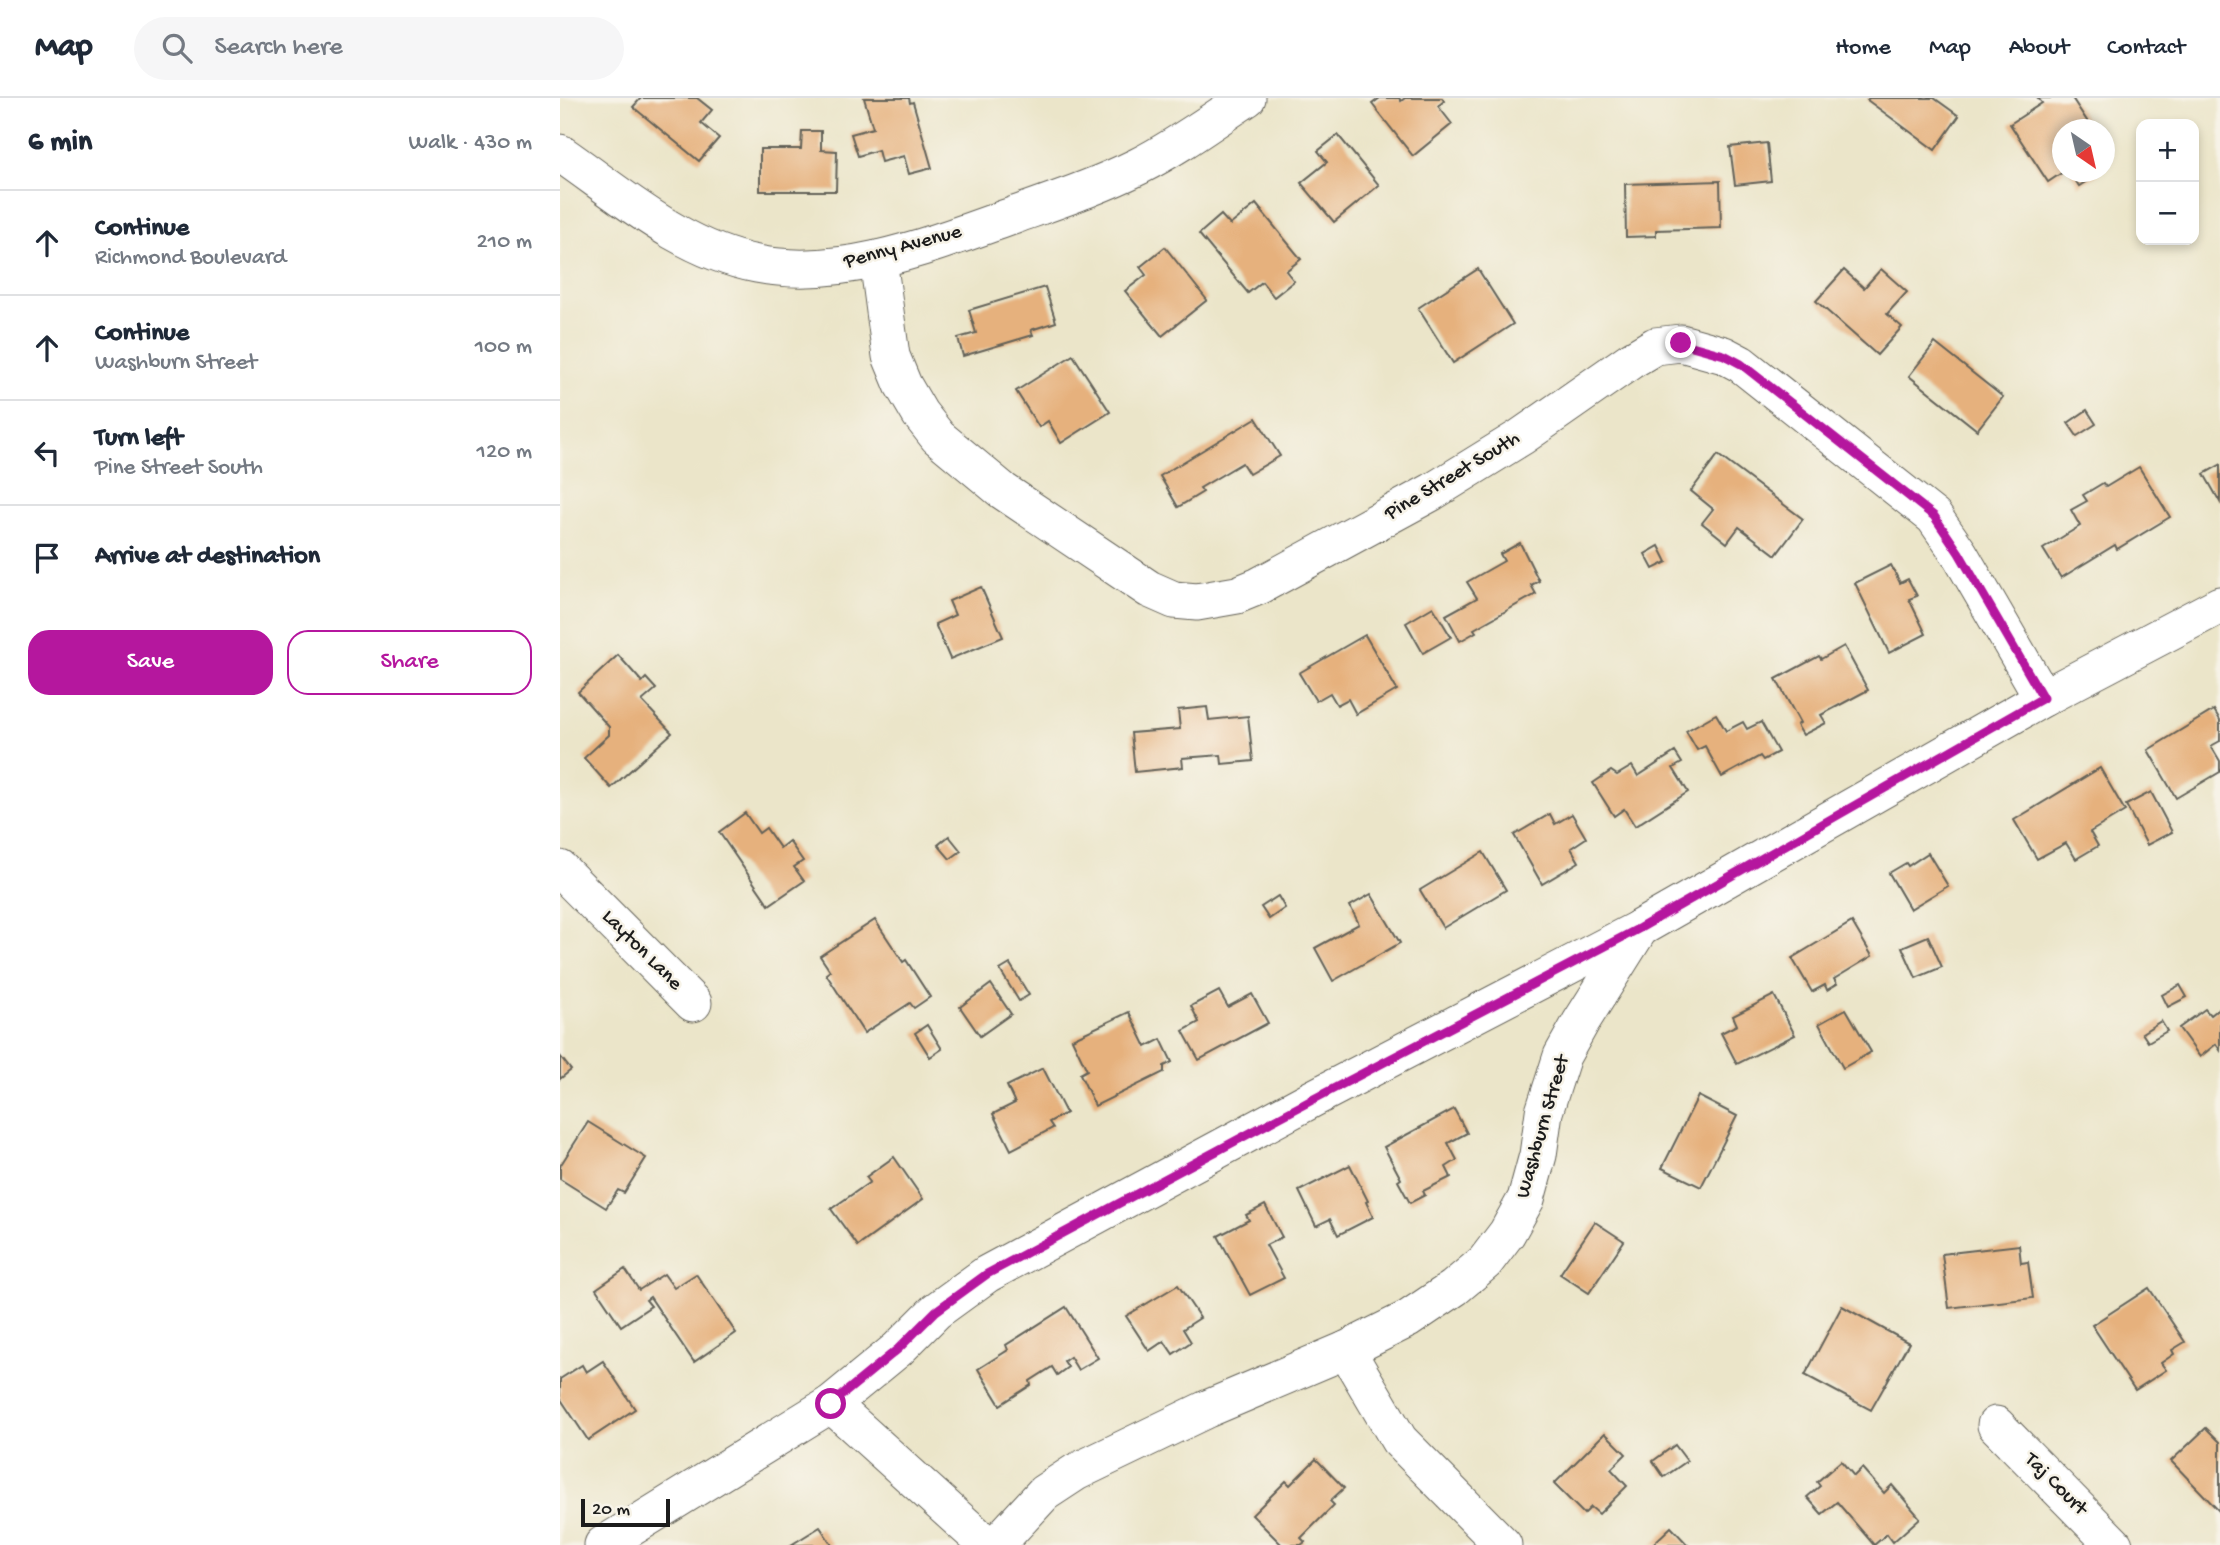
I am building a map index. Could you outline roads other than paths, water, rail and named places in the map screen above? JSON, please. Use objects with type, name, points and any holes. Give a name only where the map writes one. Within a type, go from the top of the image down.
[{"type":"street","name":"Penny Avenue","points":[[560,152],[676,233],[706,248],[756,264],[841,267],[878,259],[979,228],[1074,194],[1140,166],[1247,98]]},
{"type":"street","name":"Pine Street South","points":[[878,259],[891,356],[903,385],[920,414],[939,437],[1003,491],[1069,537],[1149,589],[1174,600],[1197,602],[1237,595],[1259,586],[1432,492],[1521,437],[1655,346],[1681,343],[1724,355],[1741,364],[1934,516],[1959,553],[2043,698]]},
{"type":"street","name":"Washburn Street","points":[[996,1545],[1044,1493],[1076,1472],[1207,1409],[1346,1350],[1408,1319],[1454,1288],[1485,1262],[1507,1233],[1526,1199],[1538,1155],[1544,1112],[1562,1056],[1640,928],[2043,698],[2220,605]]},
{"type":"street","name":"Layton Lane","points":[[560,869],[693,1003]]},
{"type":"street","points":[[603,1545],[831,1404],[898,1349],[936,1311],[987,1274],[1640,928]]},
{"type":"street","points":[[1346,1350],[1399,1440],[1503,1545]]},
{"type":"street","points":[[831,1404],[987,1545]]},
{"type":"street","name":"Taj Court","points":[[1996,1425],[2114,1545]]}]
